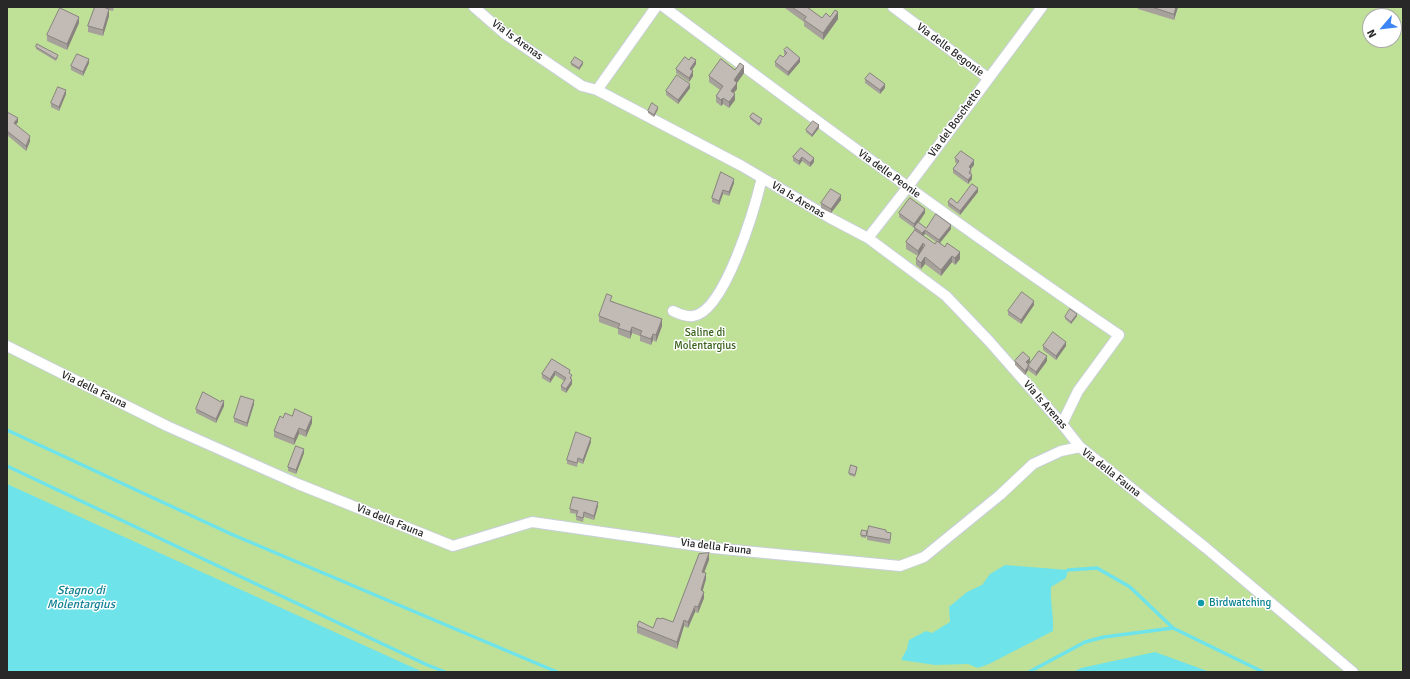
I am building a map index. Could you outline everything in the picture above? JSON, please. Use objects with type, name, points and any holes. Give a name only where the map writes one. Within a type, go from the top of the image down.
[{"type":"street","name":"Via Is Arenas","points":[[474,7],[504,33],[582,86],[597,90],[762,178],[830,218],[868,238],[946,296],[989,340],[1080,447]]},
{"type":"street","points":[[597,90],[656,7]]},
{"type":"street","name":"Via delle Peonie","points":[[664,7],[907,188],[1010,262],[1119,335],[1078,391],[1062,424]]},
{"type":"street","name":"Via delle Begonie","points":[[893,7],[988,78]]},
{"type":"street","name":"Via del Boschetto","points":[[868,238],[1042,7]]},
{"type":"street","points":[[673,311],[680,315],[694,316],[706,310],[716,298],[726,282],[755,209],[762,178]]},
{"type":"street","name":"Via della Fauna","points":[[7,346],[167,426],[298,484],[453,546],[532,522],[714,548],[900,566],[924,557],[1000,495],[1033,464],[1061,451],[1080,447],[1206,548],[1353,672]]},
{"type":"green space","name":"Saline di Molentargius","points":[[7,7],[1403,7],[1403,672],[7,672]]},
{"type":"water","name":"Stagno di Molentargius","points":[[7,484],[423,672],[7,672]]},
{"type":"water","points":[[1005,565],[1068,570],[1066,578],[1051,587],[1053,631],[989,664],[978,668],[968,664],[935,665],[901,660],[907,649],[909,640],[926,631],[932,633],[950,622],[949,607],[967,592],[982,585],[990,574]]},
{"type":"water","points":[[1155,652],[1210,672],[1073,672],[1081,668]]},
{"type":"building","points":[[95,7],[109,9],[103,30],[88,26]]},
{"type":"building","points":[[792,7],[807,7],[822,18],[826,13],[830,17],[835,10],[838,12],[823,33],[804,20],[806,17]]},
{"type":"building","points":[[1152,7],[1176,7],[1174,14]]},
{"type":"building","points":[[60,8],[79,17],[67,44],[47,35]]},
{"type":"building","points":[[37,44],[58,55],[56,59],[36,47]]},
{"type":"building","points":[[787,47],[800,58],[788,72],[775,62],[780,55],[783,57],[787,53],[784,50]]},
{"type":"building","points":[[77,54],[89,59],[83,72],[71,66]]},
{"type":"building","points":[[575,57],[583,62],[579,68],[571,63]]},
{"type":"building","points":[[685,57],[689,60],[691,57],[696,60],[690,69],[693,71],[689,78],[676,69]]},
{"type":"building","points":[[721,59],[735,70],[740,63],[744,66],[734,80],[737,83],[731,91],[735,94],[729,102],[723,98],[721,100],[716,96],[723,86],[709,76]]},
{"type":"building","points":[[870,73],[885,84],[880,90],[865,79]]},
{"type":"building","points":[[677,75],[690,84],[678,100],[666,91]]},
{"type":"building","points":[[58,87],[66,90],[59,107],[51,103]]},
{"type":"building","points":[[652,103],[658,107],[654,115],[648,111]]},
{"type":"building","points":[[7,112],[18,118],[14,123],[30,136],[26,146],[7,131]]},
{"type":"building","points":[[753,113],[762,119],[759,124],[750,117]]},
{"type":"building","points":[[813,121],[819,125],[812,135],[806,130]]},
{"type":"building","points":[[801,148],[814,158],[810,163],[802,157],[799,161],[793,157]]},
{"type":"building","points":[[961,151],[974,160],[969,167],[971,169],[969,173],[972,175],[968,180],[953,169],[959,161],[955,158]]},
{"type":"building","points":[[721,172],[734,179],[729,192],[723,190],[719,201],[712,198]]},
{"type":"building","points":[[972,184],[978,188],[960,211],[948,202],[951,198],[957,203]]},
{"type":"building","points":[[831,189],[841,195],[831,209],[821,203]]},
{"type":"building","points":[[910,198],[925,209],[914,224],[899,213]]},
{"type":"building","points":[[936,214],[951,225],[939,240],[925,230],[922,233],[914,227],[918,222],[926,228]]},
{"type":"building","points":[[915,230],[935,244],[937,241],[945,247],[947,243],[960,252],[955,258],[952,256],[941,270],[925,257],[921,263],[916,259],[925,245],[923,243],[918,251],[906,242]]},
{"type":"building","points":[[1022,292],[1034,301],[1021,320],[1008,311]]},
{"type":"building","points":[[607,294],[612,296],[610,301],[662,319],[656,335],[653,334],[651,339],[640,335],[642,331],[632,327],[630,332],[618,328],[620,324],[599,316]]},
{"type":"building","points":[[1070,309],[1077,314],[1071,322],[1065,317]]},
{"type":"building","points":[[1053,332],[1066,342],[1056,356],[1043,346]]},
{"type":"building","points":[[1039,351],[1047,356],[1036,372],[1028,366]]},
{"type":"building","points":[[1023,352],[1030,358],[1026,362],[1029,365],[1025,371],[1015,361]]},
{"type":"building","points":[[552,359],[570,370],[569,373],[572,375],[570,378],[572,380],[566,389],[561,386],[566,378],[555,371],[550,379],[542,374]]},
{"type":"building","points":[[203,392],[221,402],[222,400],[224,401],[216,419],[196,409]]},
{"type":"building","points":[[241,396],[254,400],[247,423],[234,418]]},
{"type":"building","points":[[295,409],[312,417],[306,431],[299,428],[294,439],[274,431],[280,416],[283,418],[285,413],[292,416]]},
{"type":"building","points":[[576,432],[591,438],[583,460],[578,458],[577,463],[567,460]]},
{"type":"building","points":[[296,446],[304,449],[296,470],[288,467]]},
{"type":"building","points":[[851,465],[857,467],[855,475],[849,473]]},
{"type":"building","points":[[573,497],[598,502],[594,516],[584,512],[583,518],[576,516],[578,511],[570,509]]},
{"type":"building","points":[[869,526],[886,530],[886,532],[891,533],[890,540],[867,536]]},
{"type":"building","points":[[862,530],[867,531],[866,536],[861,535]]},
{"type":"building","points":[[709,553],[702,572],[706,573],[701,590],[704,592],[698,607],[695,606],[688,622],[684,620],[677,642],[637,626],[639,621],[653,628],[657,618],[662,618],[673,622],[699,554]]},
{"type":"waterway","points":[[7,430],[231,534],[557,672]]},
{"type":"waterway","points":[[7,466],[425,664],[445,672]]},
{"type":"waterway","points":[[1068,570],[1097,568],[1130,587],[1173,628],[1263,672]]},
{"type":"waterway","points":[[1029,672],[1085,642],[1104,637],[1173,628]]},
{"type":"place","name":"Birdwatching","points":[[1201,603]]}]
